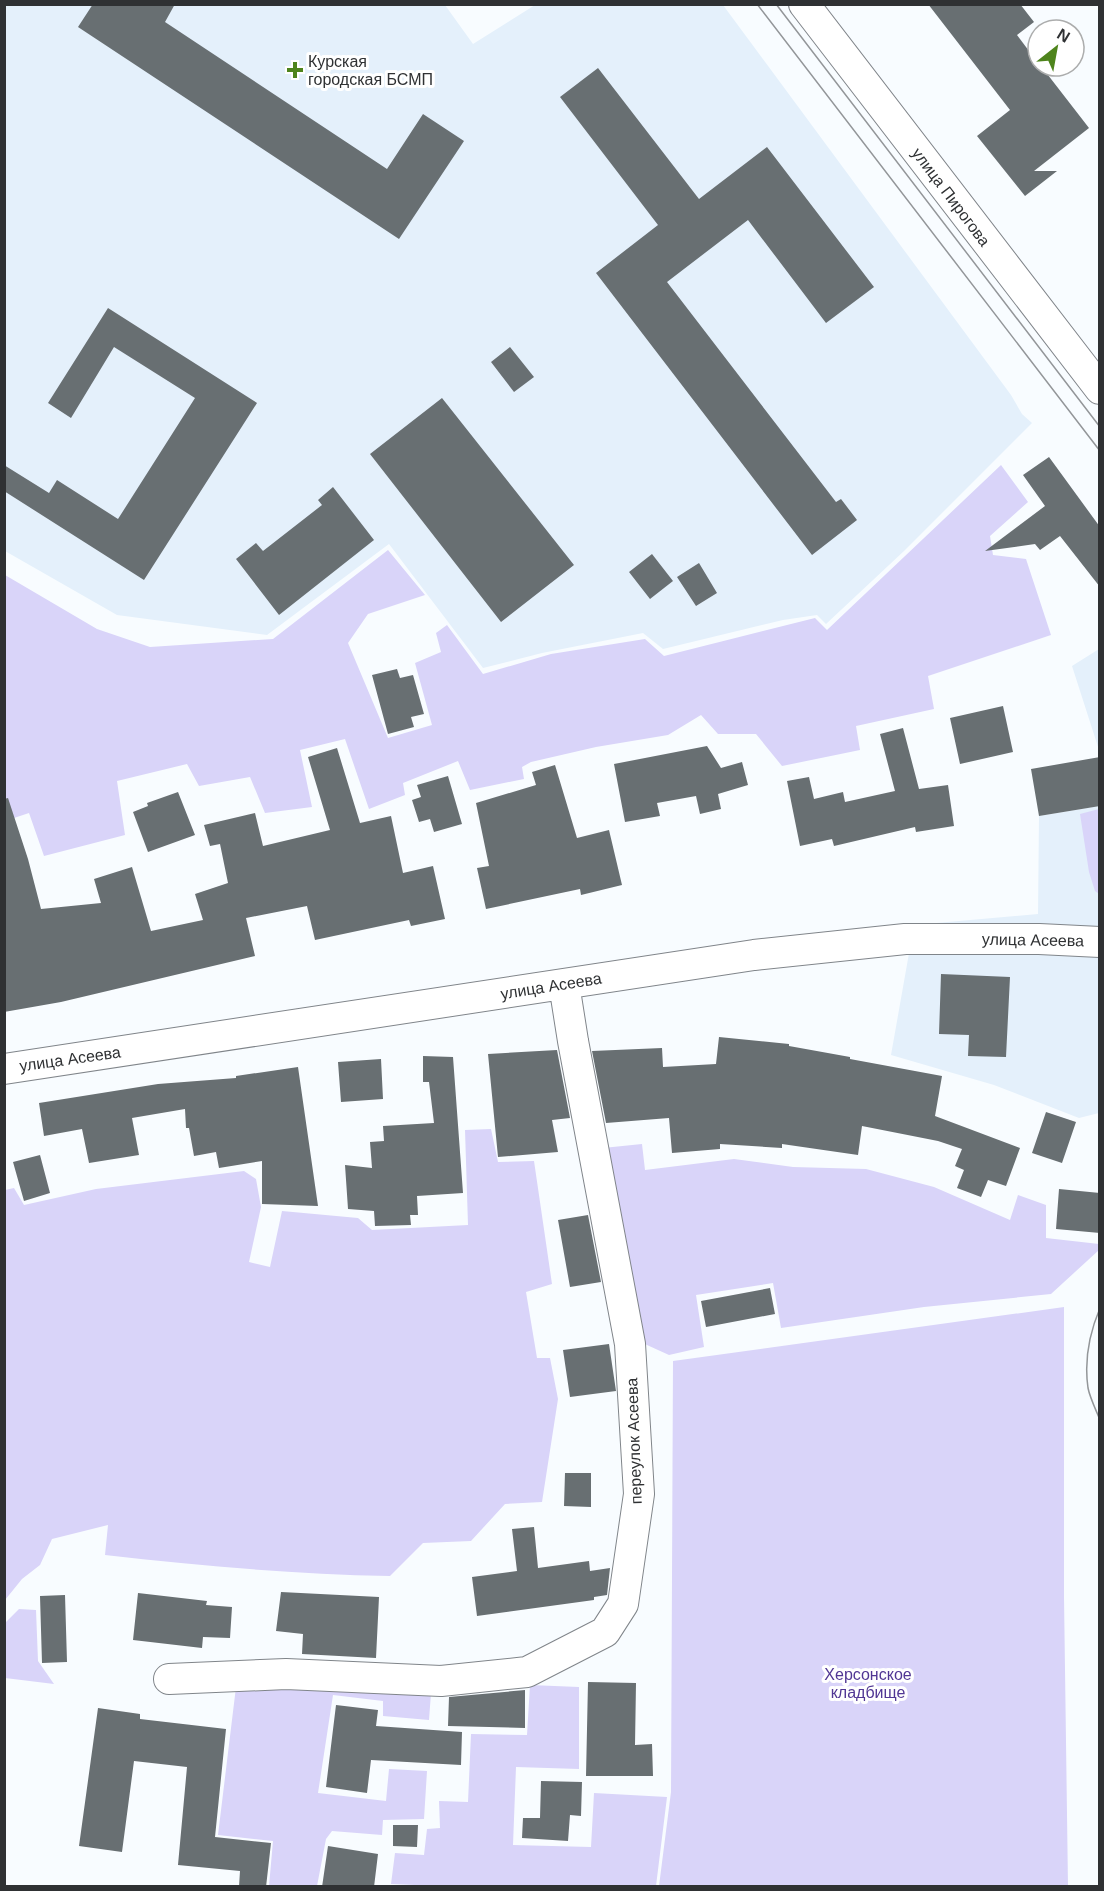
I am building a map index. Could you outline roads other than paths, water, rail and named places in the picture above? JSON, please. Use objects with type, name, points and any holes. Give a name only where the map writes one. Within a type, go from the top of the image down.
[{"type":"street","name":"улица Пирогова","points":[[804,4],[1100,389]]},
{"type":"street","name":"улица Асеева","points":[[4,1069],[754,955],[905,939],[1039,939],[1100,942]]},
{"type":"street","name":"переулок Асеева","points":[[169,1679],[286,1674],[441,1681],[527,1672],[605,1632],[623,1604],[639,1494],[630,1344],[564,984]]},
{"type":"tram line","points":[[757,4],[1100,451]]},
{"type":"tram line","points":[[776,4],[1100,427]]},
{"type":"tram line","points":[[1100,1308],[1090,1337],[1087,1357],[1089,1392],[1100,1420]]},
{"type":"place","name":"Курская городская БСМП","points":[[295,70]]},
{"type":"park label","name":"Херсонское кладбище","points":[[868,1683]]}]
